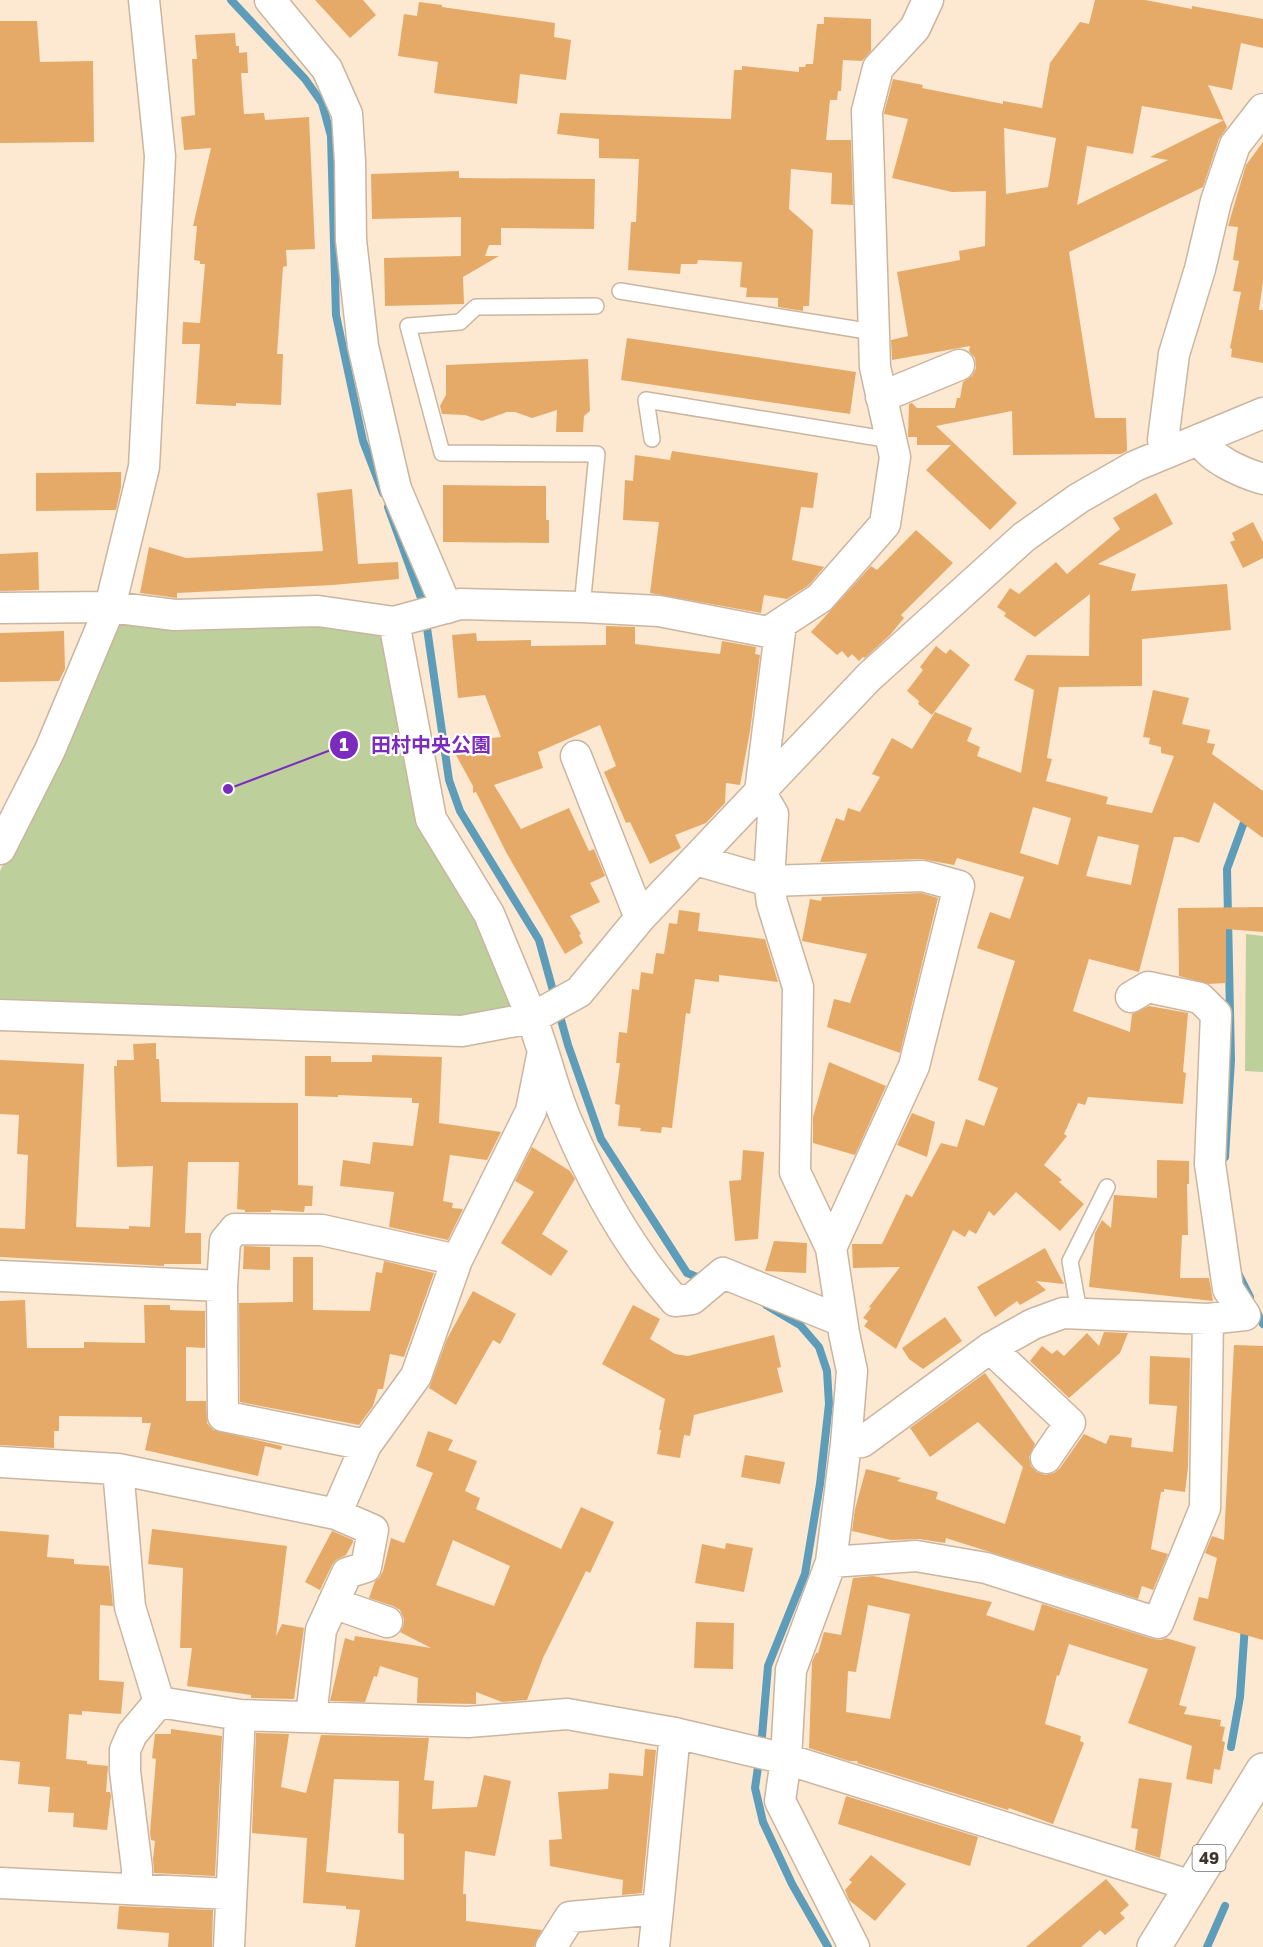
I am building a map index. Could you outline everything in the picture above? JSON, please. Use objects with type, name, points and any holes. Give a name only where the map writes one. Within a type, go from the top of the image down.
[{"type":"main road","name":"49","points":[[1154,1947],[1263,1770]]},
{"type":"street","points":[[0,849],[8,817],[50,750],[110,607],[144,467],[160,156],[144,0]]},
{"type":"street","points":[[270,0],[327,69],[347,114],[351,240],[363,346],[396,489],[443,609]]},
{"type":"street","points":[[0,608],[110,607],[175,615],[318,611],[401,621],[460,604],[659,611],[768,632],[781,624],[820,598],[885,524],[895,457],[875,367],[867,111],[878,68],[915,28],[928,0]]},
{"type":"street","points":[[1168,452],[1163,440],[1174,354],[1200,268],[1216,201],[1235,145],[1263,109]]},
{"type":"street","points":[[881,397],[959,365]]},
{"type":"street","points":[[0,1015],[462,1032],[532,1018],[579,992],[640,918],[869,677],[1024,537],[1079,498],[1135,466],[1263,413]]},
{"type":"street","points":[[1200,440],[1204,449],[1245,474],[1263,479]]},
{"type":"street","points":[[401,621],[431,819],[489,915],[532,1018],[567,1122],[603,1198],[648,1270],[675,1301],[692,1299],[723,1273],[842,1321]]},
{"type":"street","points":[[781,624],[760,792],[773,814],[769,881],[772,903],[798,987],[795,1172],[831,1248],[852,1371],[846,1444],[831,1562],[791,1670],[771,1755],[780,1801],[854,1947]]},
{"type":"street","points":[[576,756],[640,918]]},
{"type":"street","points":[[696,860],[769,881],[923,876],[959,886],[915,1066],[831,1248]]},
{"type":"street","points":[[1131,997],[1148,987],[1200,998],[1216,1014],[1210,1164],[1228,1289],[1254,1313]]},
{"type":"street","points":[[336,1514],[366,1445],[416,1376],[457,1260],[531,1111],[543,1052]]},
{"type":"street","points":[[366,1445],[223,1416],[222,1286],[225,1241],[235,1229],[322,1230],[457,1260]]},
{"type":"street","points":[[0,1276],[222,1286]]},
{"type":"street","points":[[846,1444],[862,1442],[990,1348],[1033,1324],[1063,1313],[1208,1319],[1254,1313]]},
{"type":"street","points":[[831,1562],[916,1556],[986,1568],[1158,1623],[1205,1508],[1208,1319]]},
{"type":"street","points":[[990,1348],[1070,1423],[1046,1458]]},
{"type":"street","points":[[0,1462],[118,1469],[336,1514],[373,1530],[366,1567],[347,1573],[321,1630],[311,1717]]},
{"type":"street","points":[[118,1469],[130,1607],[159,1702]]},
{"type":"street","points":[[333,1603],[387,1622]]},
{"type":"street","points":[[159,1702],[240,1714],[468,1722],[567,1714],[675,1733],[771,1755],[1192,1886]]},
{"type":"street","points":[[137,1889],[137,1869],[125,1771],[125,1749],[132,1734],[159,1702]]},
{"type":"street","points":[[228,1947],[240,1714]]},
{"type":"street","points":[[654,1947],[675,1733]]},
{"type":"street","points":[[0,1883],[231,1894]]},
{"type":"street","points":[[551,1947],[570,1917],[658,1909]]},
{"type":"lane","points":[[620,291],[873,332]]},
{"type":"lane","points":[[582,607],[597,454],[442,453],[408,326],[460,322],[476,307],[596,306]]},
{"type":"lane","points":[[652,439],[646,400],[891,440]]},
{"type":"lane","points":[[1079,1312],[1070,1260],[1107,1187]]},
{"type":"green space","points":[[117,619],[319,619],[386,630],[421,821],[480,917],[519,1010],[461,1020],[0,1007],[0,871],[57,757]]},
{"type":"green space","points":[[1246,934],[1263,936],[1263,1072],[1245,1071]]},
{"type":"building","points":[[315,0],[363,0],[376,15],[350,38]]},
{"type":"building","points":[[1095,0],[1145,0],[1192,9],[1192,6],[1263,19],[1263,48],[1241,43],[1232,90],[1208,85],[1224,120],[1227,127],[1219,139],[1203,187],[1069,252],[1095,418],[1126,418],[1127,451],[1121,454],[1013,455],[1012,411],[936,426],[1017,503],[990,530],[926,470],[951,445],[917,445],[917,437],[908,437],[909,404],[912,403],[917,408],[955,408],[957,398],[960,398],[963,382],[972,376],[976,368],[975,358],[969,351],[970,346],[892,360],[891,340],[908,336],[897,272],[960,260],[959,251],[985,246],[986,191],[952,192],[892,178],[908,119],[884,113],[893,79],[923,85],[922,88],[1003,104],[1003,101],[1042,108],[1050,63],[1080,22],[1089,24]],"holes":[[[1142,106],[1224,120],[1150,157],[1168,160],[1077,205],[1087,146],[1133,154]],[[1004,128],[1056,138],[1048,187],[1006,194]]]},
{"type":"building","points":[[419,2],[555,23],[554,37],[571,40],[566,80],[520,74],[517,104],[434,93],[438,62],[398,56],[404,14],[417,16]]},
{"type":"building","points":[[824,17],[871,19],[871,51],[862,61],[843,60],[841,91],[838,91],[837,100],[830,100],[826,140],[851,140],[853,205],[831,204],[832,173],[791,169],[789,209],[813,230],[809,306],[803,306],[803,311],[778,307],[778,298],[746,297],[747,288],[740,287],[742,262],[698,260],[697,264],[681,264],[680,274],[628,270],[631,222],[636,222],[639,159],[599,158],[599,139],[557,134],[560,113],[731,119],[734,70],[742,70],[742,66],[799,72],[799,67],[813,64],[817,24],[824,24]]},
{"type":"building","points":[[0,21],[37,21],[40,62],[93,61],[94,142],[0,143]]},
{"type":"building","points":[[235,33],[239,53],[247,52],[248,73],[241,73],[244,114],[264,113],[265,120],[309,117],[315,249],[286,250],[287,266],[283,267],[277,354],[283,354],[281,405],[196,404],[200,344],[182,344],[183,322],[200,323],[205,264],[194,260],[197,226],[193,226],[211,148],[184,150],[181,117],[195,115],[192,59],[197,59],[195,35]]},
{"type":"building","points":[[1263,142],[1263,282],[1259,310],[1263,310],[1263,363],[1231,357],[1232,349],[1230,348],[1241,292],[1233,291],[1239,261],[1233,260],[1238,227],[1228,226],[1246,165]]},
{"type":"building","points":[[459,171],[459,178],[595,179],[594,229],[501,228],[501,245],[489,245],[485,256],[499,256],[463,277],[464,304],[385,306],[384,258],[461,256],[461,217],[372,219],[371,174]]},
{"type":"building","points":[[627,338],[856,372],[850,414],[621,380]]},
{"type":"building","points":[[588,359],[590,411],[584,416],[583,432],[556,432],[557,410],[532,418],[515,412],[507,412],[482,421],[465,415],[442,414],[440,406],[446,395],[446,365]]},
{"type":"building","points":[[672,451],[818,473],[813,508],[801,507],[792,560],[824,567],[809,585],[787,599],[764,595],[761,613],[650,593],[659,522],[623,520],[625,480],[633,481],[635,455],[670,460]]},
{"type":"building","points":[[121,472],[121,487],[116,510],[36,511],[36,473]]},
{"type":"building","points":[[443,485],[546,486],[549,543],[443,542]]},
{"type":"building","points":[[352,489],[358,564],[398,562],[399,579],[333,585],[177,593],[177,598],[140,593],[149,547],[186,558],[323,551],[317,493]]},
{"type":"building","points":[[1156,493],[1173,524],[1098,564],[1136,574],[1131,591],[1227,584],[1231,630],[1142,639],[1142,686],[1059,687],[1047,758],[1052,759],[1046,781],[1108,797],[1106,804],[1152,813],[1174,756],[1161,753],[1161,747],[1149,744],[1150,738],[1143,737],[1153,690],[1189,698],[1182,724],[1210,730],[1207,743],[1215,744],[1212,754],[1263,791],[1263,838],[1214,802],[1199,843],[1182,837],[1174,837],[1139,972],[1089,959],[1073,1011],[1130,1032],[1132,1014],[1149,1006],[1188,1013],[1183,1104],[1088,1097],[1085,1105],[1078,1103],[1064,1134],[1067,1136],[1044,1165],[1062,1180],[1059,1182],[1084,1204],[1060,1231],[1016,1192],[994,1216],[989,1211],[976,1234],[969,1230],[965,1237],[953,1230],[896,1349],[864,1326],[868,1321],[863,1318],[900,1267],[853,1268],[852,1244],[882,1244],[906,1194],[912,1197],[941,1143],[957,1147],[966,1119],[984,1126],[998,1088],[978,1080],[1015,961],[977,948],[990,912],[1010,919],[1024,877],[957,858],[954,865],[922,859],[820,862],[836,818],[844,821],[848,808],[860,812],[880,777],[872,774],[892,738],[912,749],[935,712],[972,728],[967,741],[980,747],[977,756],[1021,773],[1034,690],[1014,680],[1027,655],[1089,656],[1090,594],[1035,637],[1004,616],[1006,613],[997,607],[1010,588],[1019,594],[1056,562],[1067,574],[1120,529],[1113,518]],"holes":[[[1033,807],[1071,818],[1058,865],[1020,853]],[[1098,836],[1139,845],[1131,885],[1086,876]]]},
{"type":"building","points":[[1253,522],[1263,542],[1263,558],[1243,568],[1230,542],[1235,540],[1232,533]]},
{"type":"building","points":[[916,530],[953,563],[901,615],[904,618],[890,635],[865,658],[859,661],[852,654],[848,658],[842,651],[837,655],[811,632],[871,566],[877,570]]},
{"type":"building","points":[[38,552],[39,590],[0,591],[0,554]]},
{"type":"building","points":[[606,626],[635,627],[635,644],[720,654],[722,641],[756,647],[755,654],[760,655],[740,785],[726,783],[725,803],[706,823],[675,835],[681,848],[650,864],[630,822],[626,823],[604,772],[616,766],[600,725],[538,752],[543,768],[494,785],[521,829],[569,808],[589,851],[594,849],[605,876],[590,883],[600,902],[570,916],[581,934],[579,935],[583,943],[565,954],[506,852],[476,792],[473,793],[473,786],[456,755],[473,747],[472,740],[501,737],[485,695],[458,698],[452,635],[476,633],[477,641],[531,640],[531,646],[606,645]]},
{"type":"building","points":[[64,631],[65,669],[59,681],[0,682],[0,633]]},
{"type":"building","points":[[936,646],[946,654],[950,649],[970,665],[932,715],[907,691],[923,670],[920,667]]},
{"type":"building","points":[[921,893],[938,898],[900,1053],[827,1027],[834,999],[850,1003],[867,954],[802,941],[810,899],[821,901],[822,897]]},
{"type":"building","points":[[1263,907],[1263,932],[1226,929],[1226,983],[1208,984],[1179,976],[1178,908]]},
{"type":"building","points":[[679,910],[700,913],[698,931],[765,939],[778,982],[719,975],[719,982],[695,979],[690,1014],[686,1013],[672,1128],[662,1127],[661,1133],[618,1126],[620,1105],[615,1104],[620,1063],[616,1063],[619,1032],[627,1033],[632,989],[639,990],[641,972],[653,974],[656,953],[664,954],[669,923],[677,924]]},
{"type":"building","points":[[156,1043],[161,1102],[298,1103],[298,1185],[313,1186],[312,1206],[305,1206],[304,1212],[271,1210],[271,1212],[245,1212],[245,1210],[237,1209],[239,1162],[188,1162],[185,1233],[201,1233],[201,1264],[164,1264],[164,1266],[0,1257],[0,1228],[25,1229],[28,1155],[17,1154],[19,1115],[0,1114],[0,1060],[84,1064],[76,1227],[129,1229],[129,1226],[150,1227],[153,1166],[117,1167],[114,1066],[117,1066],[117,1060],[134,1060],[133,1044]]},
{"type":"building","points":[[372,1055],[442,1057],[439,1123],[501,1132],[487,1160],[450,1155],[443,1201],[453,1203],[452,1208],[463,1209],[448,1240],[389,1227],[394,1192],[340,1186],[343,1160],[370,1164],[373,1142],[413,1146],[419,1103],[412,1103],[412,1098],[305,1096],[305,1056],[331,1056],[331,1062],[372,1062]]},
{"type":"building","points":[[829,1062],[886,1086],[855,1155],[813,1143],[813,1117]]},
{"type":"building","points":[[912,1113],[935,1122],[927,1157],[897,1145]]},
{"type":"building","points":[[532,1147],[570,1171],[575,1179],[542,1234],[568,1251],[551,1276],[501,1243],[534,1192],[515,1181]]},
{"type":"building","points":[[743,1150],[764,1152],[758,1239],[735,1241],[729,1181],[741,1180]]},
{"type":"building","points":[[1157,1160],[1189,1161],[1188,1235],[1182,1235],[1180,1278],[1209,1278],[1213,1301],[1089,1287],[1095,1233],[1102,1220],[1111,1228],[1114,1195],[1157,1198]]},
{"type":"building","points":[[774,1241],[807,1243],[806,1273],[765,1271]]},
{"type":"building","points":[[244,1246],[270,1247],[270,1270],[243,1269]]},
{"type":"building","points":[[1045,1248],[1064,1284],[1036,1281],[1046,1290],[1020,1305],[1017,1301],[995,1317],[977,1287]]},
{"type":"building","points":[[293,1257],[313,1257],[313,1310],[370,1311],[376,1272],[382,1273],[384,1261],[434,1273],[404,1357],[390,1354],[383,1389],[378,1389],[373,1406],[359,1425],[240,1402],[239,1303],[293,1302]]},
{"type":"building","points":[[473,1291],[516,1314],[500,1344],[493,1340],[456,1405],[429,1388],[447,1339]]},
{"type":"building","points":[[25,1300],[27,1348],[84,1348],[84,1342],[145,1343],[144,1305],[170,1305],[170,1310],[205,1311],[205,1348],[186,1347],[186,1401],[206,1401],[207,1423],[213,1430],[282,1446],[281,1450],[265,1446],[258,1476],[145,1450],[151,1423],[142,1423],[142,1417],[59,1416],[59,1431],[54,1431],[54,1448],[0,1445],[0,1301]]},
{"type":"building","points":[[633,1305],[660,1319],[650,1339],[675,1354],[688,1356],[774,1335],[781,1367],[777,1368],[783,1392],[694,1415],[690,1436],[684,1435],[680,1458],[657,1454],[665,1399],[602,1364]]},
{"type":"building","points":[[945,1317],[962,1341],[923,1369],[909,1359],[902,1348]]},
{"type":"building","points":[[1104,1332],[1128,1333],[1120,1353],[1069,1398],[1030,1361],[1042,1346],[1052,1354],[1057,1350],[1064,1356],[1087,1333],[1099,1346]]},
{"type":"building","points":[[1234,1345],[1263,1346],[1263,1640],[1193,1620],[1199,1597],[1208,1599],[1217,1558],[1205,1553],[1212,1536],[1224,1540]]},
{"type":"building","points":[[1150,1356],[1190,1358],[1188,1467],[1185,1492],[1164,1489],[1164,1492],[1161,1492],[1151,1549],[1168,1554],[1153,1590],[1142,1586],[1138,1599],[946,1538],[945,1543],[919,1539],[891,1540],[852,1531],[855,1509],[866,1469],[901,1478],[897,1481],[938,1492],[936,1499],[1005,1524],[1023,1467],[978,1422],[930,1457],[910,1428],[985,1373],[1035,1444],[1029,1457],[1031,1466],[1037,1472],[1045,1475],[1054,1473],[1084,1434],[1106,1444],[1110,1435],[1132,1438],[1131,1447],[1173,1452],[1177,1406],[1149,1404]]},
{"type":"building","points":[[428,1431],[453,1440],[448,1450],[477,1461],[465,1491],[480,1498],[476,1509],[561,1549],[581,1507],[614,1522],[590,1573],[586,1571],[543,1658],[527,1700],[502,1702],[476,1692],[476,1704],[417,1703],[418,1678],[380,1666],[365,1702],[330,1701],[345,1638],[354,1641],[355,1636],[431,1648],[400,1632],[404,1619],[400,1610],[369,1598],[375,1581],[383,1571],[391,1538],[404,1543],[433,1473],[416,1466]],"holes":[[[453,1540],[510,1566],[494,1606],[436,1585]]]},
{"type":"building","points":[[745,1455],[785,1462],[780,1484],[741,1477]]},
{"type":"building","points":[[152,1529],[287,1546],[276,1636],[282,1624],[304,1628],[294,1699],[251,1698],[251,1695],[187,1686],[192,1648],[180,1648],[183,1568],[148,1564]]},
{"type":"building","points":[[0,1531],[49,1535],[47,1557],[74,1559],[74,1564],[109,1566],[113,1606],[100,1605],[99,1680],[124,1682],[121,1714],[82,1711],[82,1715],[69,1714],[66,1759],[108,1766],[106,1792],[110,1792],[111,1796],[107,1830],[73,1827],[74,1813],[48,1812],[50,1787],[18,1784],[20,1762],[0,1760]]},
{"type":"building","points":[[332,1531],[353,1542],[346,1555],[332,1565],[320,1590],[305,1582]]},
{"type":"building","points":[[726,1543],[753,1548],[744,1592],[695,1583],[702,1544],[725,1549]]},
{"type":"building","points":[[873,1576],[992,1602],[986,1615],[1034,1631],[1042,1604],[1153,1639],[1166,1638],[1196,1647],[1179,1705],[1187,1707],[1184,1714],[1221,1720],[1220,1726],[1225,1727],[1222,1741],[1225,1742],[1220,1770],[1214,1769],[1212,1784],[1186,1779],[1192,1746],[1128,1723],[1148,1669],[1069,1644],[1059,1676],[1057,1675],[1045,1724],[1081,1736],[1080,1741],[1084,1743],[1053,1824],[1009,1808],[1008,1810],[857,1763],[858,1761],[849,1761],[809,1748],[812,1662],[818,1653],[824,1632],[841,1635],[853,1578]],"holes":[[[868,1605],[910,1614],[890,1719],[846,1712],[848,1671],[856,1672]]]},
{"type":"building","points":[[696,1622],[734,1623],[733,1669],[694,1668]]},
{"type":"building","points":[[171,1729],[222,1736],[215,1876],[154,1873],[155,1841],[151,1840],[150,1833],[156,1759],[152,1758],[155,1734],[171,1734]]},
{"type":"building","points":[[256,1733],[289,1734],[281,1787],[306,1793],[321,1735],[429,1738],[424,1780],[434,1781],[432,1809],[477,1807],[484,1775],[511,1781],[495,1856],[465,1851],[463,1894],[466,1894],[466,1921],[542,1930],[534,1947],[355,1947],[360,1910],[346,1909],[346,1906],[303,1903],[307,1838],[252,1833]],"holes":[[[334,1779],[399,1781],[398,1833],[404,1834],[404,1880],[326,1872]]]},
{"type":"building","points":[[645,1749],[656,1750],[642,1893],[622,1895],[623,1880],[550,1866],[549,1840],[562,1839],[558,1792],[608,1789],[609,1773],[643,1776]]},
{"type":"building","points":[[1139,1778],[1172,1783],[1160,1858],[1135,1850],[1138,1829],[1131,1828]]},
{"type":"building","points":[[846,1796],[978,1837],[970,1866],[838,1824]]},
{"type":"building","points":[[871,1855],[906,1884],[875,1921],[849,1900],[845,1890],[852,1882],[849,1880]]},
{"type":"building","points":[[1106,1879],[1129,1905],[1120,1913],[1125,1918],[1105,1935],[1100,1930],[1081,1947],[1026,1947]]},
{"type":"building","points":[[119,1906],[213,1910],[212,1947],[168,1947],[169,1933],[117,1929]]},
{"type":"waterway","points":[[231,0],[305,79],[322,103],[331,136],[336,315],[363,441],[383,493]]},
{"type":"waterway","points":[[388,507],[425,609]]},
{"type":"waterway","points":[[426,621],[449,780],[460,811],[539,940],[555,998]]},
{"type":"waterway","points":[[1225,1157],[1231,1060],[1227,869],[1243,825],[1249,817]]},
{"type":"waterway","points":[[558,1009],[568,1045],[601,1139],[687,1273],[705,1280]]},
{"type":"waterway","points":[[1238,1273],[1250,1297]]},
{"type":"waterway","points":[[761,1748],[768,1666],[805,1574],[820,1484],[829,1404],[827,1371],[819,1347],[800,1325],[766,1305]]},
{"type":"waterway","points":[[1255,1308],[1263,1324]]},
{"type":"waterway","points":[[1231,1747],[1240,1697],[1245,1625]]},
{"type":"waterway","points":[[759,1760],[755,1788],[763,1822],[792,1884],[828,1947]]},
{"type":"waterway","points":[[1207,1947],[1225,1906]]},
{"type":"place","name":"田村中央公園","points":[[228,789]]}]
